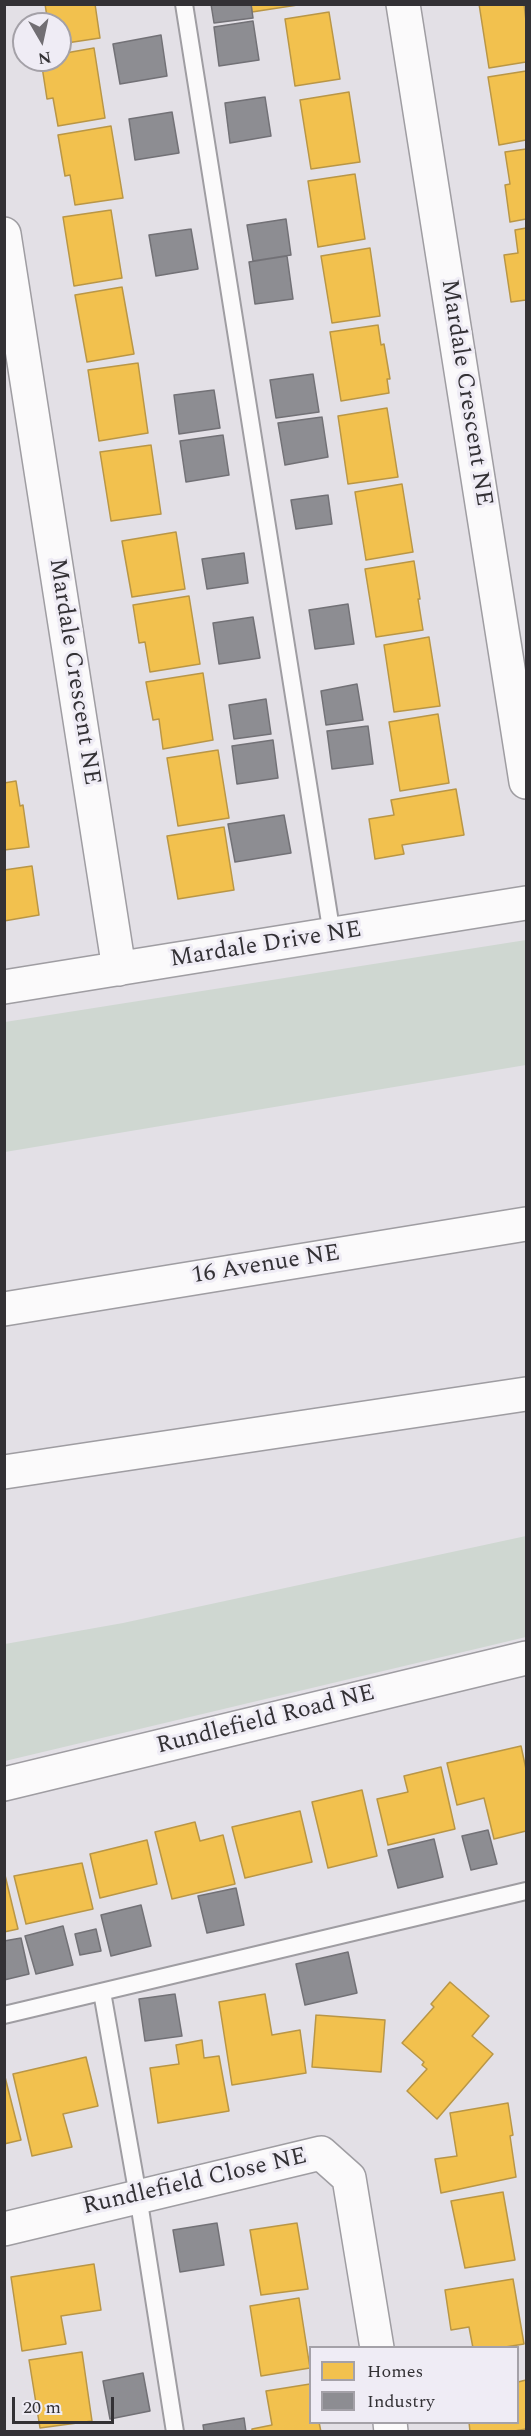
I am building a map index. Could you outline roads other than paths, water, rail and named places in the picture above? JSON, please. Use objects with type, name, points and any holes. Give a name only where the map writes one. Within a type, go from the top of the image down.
[{"type":"main road","name":"Mardale Crescent NE","points":[[403,4],[526,782]]},
{"type":"main road","name":"Mardale Crescent NE","points":[[4,234],[119,969]]},
{"type":"main road","name":"Mardale Drive NE","points":[[4,987],[526,903]]},
{"type":"main road","name":"16 Avenue NE","points":[[4,1309],[526,1224]]},
{"type":"main road","points":[[4,1472],[526,1394]]},
{"type":"main road","name":"Rundlefield Road NE","points":[[4,1784],[526,1658]]},
{"type":"main road","name":"Rundlefield Close NE","points":[[4,2229],[321,2153],[350,2178],[377,2346]]},
{"type":"lane","points":[[184,4],[332,935]]},
{"type":"lane","points":[[4,2015],[526,1891]]},
{"type":"lane","points":[[102,1992],[138,2196],[175,2432]]}]
